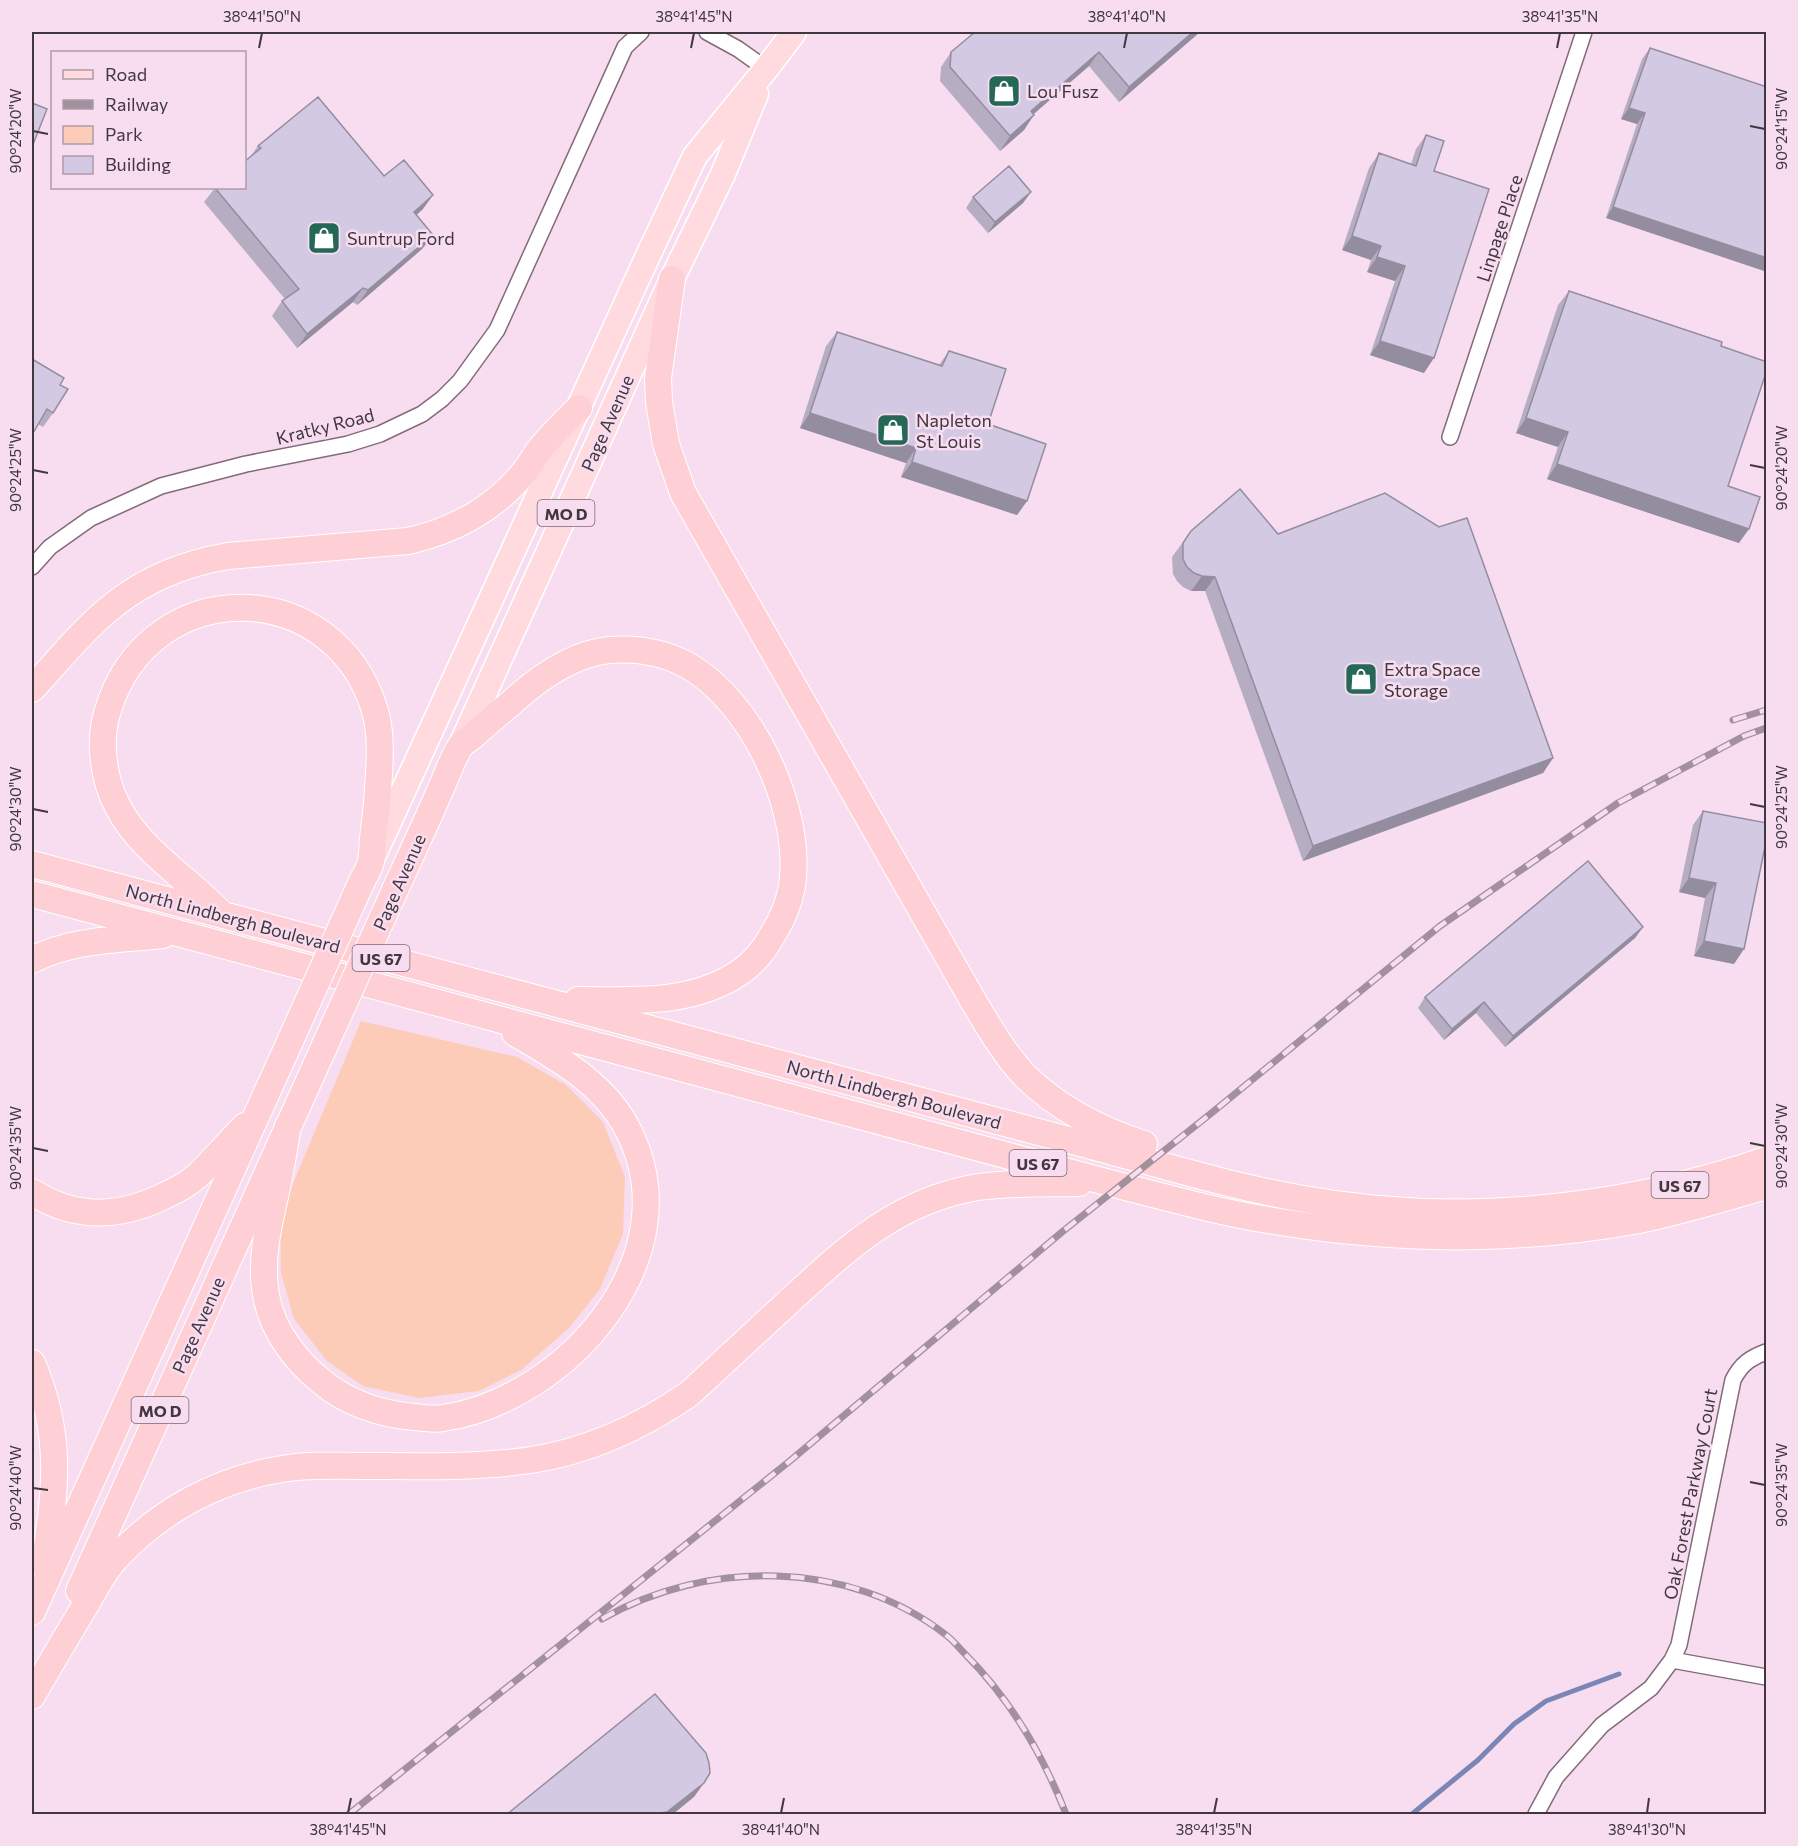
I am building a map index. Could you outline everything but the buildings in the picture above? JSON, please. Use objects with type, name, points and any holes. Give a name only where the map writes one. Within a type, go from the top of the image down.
[{"type":"highway","points":[[672,279],[658,378],[659,402],[666,444],[683,493],[975,1005],[1008,1055],[1026,1076],[1070,1110],[1093,1124],[1147,1145],[1284,1179],[1525,1210]]},
{"type":"highway","points":[[32,689],[114,604],[135,590],[181,568],[204,560],[228,556],[408,541],[450,529],[490,505],[510,487],[525,471],[540,449],[579,408]]},
{"type":"highway","points":[[224,916],[160,860],[128,823],[117,806],[108,780],[102,738],[113,691],[138,653],[172,624],[214,609],[256,609],[299,620],[334,644],[359,674],[375,712],[379,730],[379,788],[367,872]]},
{"type":"highway","points":[[460,747],[525,690],[567,663],[607,650],[647,651],[669,657],[688,666],[721,692],[751,732],[784,802],[793,848],[792,887],[778,926],[766,946],[740,973],[698,992],[670,998],[652,1000],[539,999]]},
{"type":"highway","name":"Page Avenue","points":[[32,1695],[460,747]]},
{"type":"highway","name":"North Lindbergh Boulevard","points":[[32,864],[1295,1198],[1390,1209],[1458,1212],[1525,1210],[1592,1203],[1631,1196],[1699,1181],[1767,1160]]},
{"type":"highway","name":"Page Avenue","points":[[35,1604],[367,872]]},
{"type":"highway","name":"North Lindbergh Boulevard","points":[[32,894],[1106,1182],[1200,1206],[1273,1221],[1404,1236],[1473,1237],[1541,1234],[1610,1225],[1707,1204],[1767,1186]]},
{"type":"highway","points":[[32,960],[44,953],[68,945],[176,933]]},
{"type":"highway","points":[[288,1126],[264,1256],[267,1300],[283,1338],[296,1358],[312,1375],[348,1400],[369,1409],[394,1415],[441,1419],[473,1411],[520,1391],[563,1361],[581,1345],[620,1292],[635,1264],[641,1244],[646,1220],[647,1198],[640,1156],[629,1130],[602,1095],[586,1078],[566,1063],[486,1017]]},
{"type":"highway","points":[[32,1192],[44,1200],[66,1208],[87,1212],[128,1211],[151,1203],[196,1177],[258,1113]]},
{"type":"highway","points":[[32,1695],[115,1558],[172,1510],[210,1489],[241,1478],[284,1468],[507,1463],[556,1455],[609,1439],[664,1411],[688,1394],[851,1245],[910,1208],[954,1192],[979,1187],[1106,1182]]},
{"type":"highway","points":[[32,1363],[43,1393],[54,1451],[54,1495],[35,1604]]},
{"type":"main road","name":"Page Avenue","points":[[367,872],[670,206],[695,156],[794,32]]},
{"type":"main road","name":"Page Avenue","points":[[460,747],[672,279],[723,174],[766,69]]},
{"type":"street","name":"Kratky Road","points":[[32,567],[50,547],[91,518],[161,486],[246,464],[348,444],[380,434],[422,414],[442,399],[460,381],[497,330],[625,47],[641,32]]},
{"type":"street","points":[[707,32],[738,49],[766,69]]},
{"type":"street","name":"Linpage Place","points":[[1450,437],[1584,32]]},
{"type":"street","name":"Oak Forest Parkway Court","points":[[1536,1815],[1556,1777],[1602,1725],[1652,1688],[1680,1645],[1733,1380],[1739,1368],[1747,1360],[1767,1352]]},
{"type":"street","points":[[1672,1660],[1767,1677]]},
{"type":"green space","points":[[361,1021],[517,1057],[566,1085],[603,1122],[625,1177],[623,1234],[600,1289],[569,1328],[521,1370],[479,1391],[419,1398],[363,1386],[327,1361],[294,1319],[281,1273],[280,1225],[292,1186]]},
{"type":"waterway","points":[[1412,1814],[1478,1760],[1514,1724],[1546,1701],[1619,1674]]},
{"type":"railway","points":[[1733,720],[1766,710]]},
{"type":"railway","points":[[349,1814],[791,1460],[1062,1232],[1440,926],[1618,803],[1744,736],[1766,728]]},
{"type":"railway","points":[[602,1619],[643,1599],[686,1586],[731,1578],[777,1576],[822,1581],[866,1592],[908,1610],[946,1635],[981,1671],[1011,1709],[1036,1749],[1066,1814]]},
{"type":"place","name":"Lou Fusz","points":[[1004,91]]},
{"type":"place","name":"Suntrup Ford","points":[[324,238]]},
{"type":"place","name":"Napleton St Louis","points":[[893,430]]},
{"type":"place","name":"Extra Space Storage","points":[[1361,679]]}]
